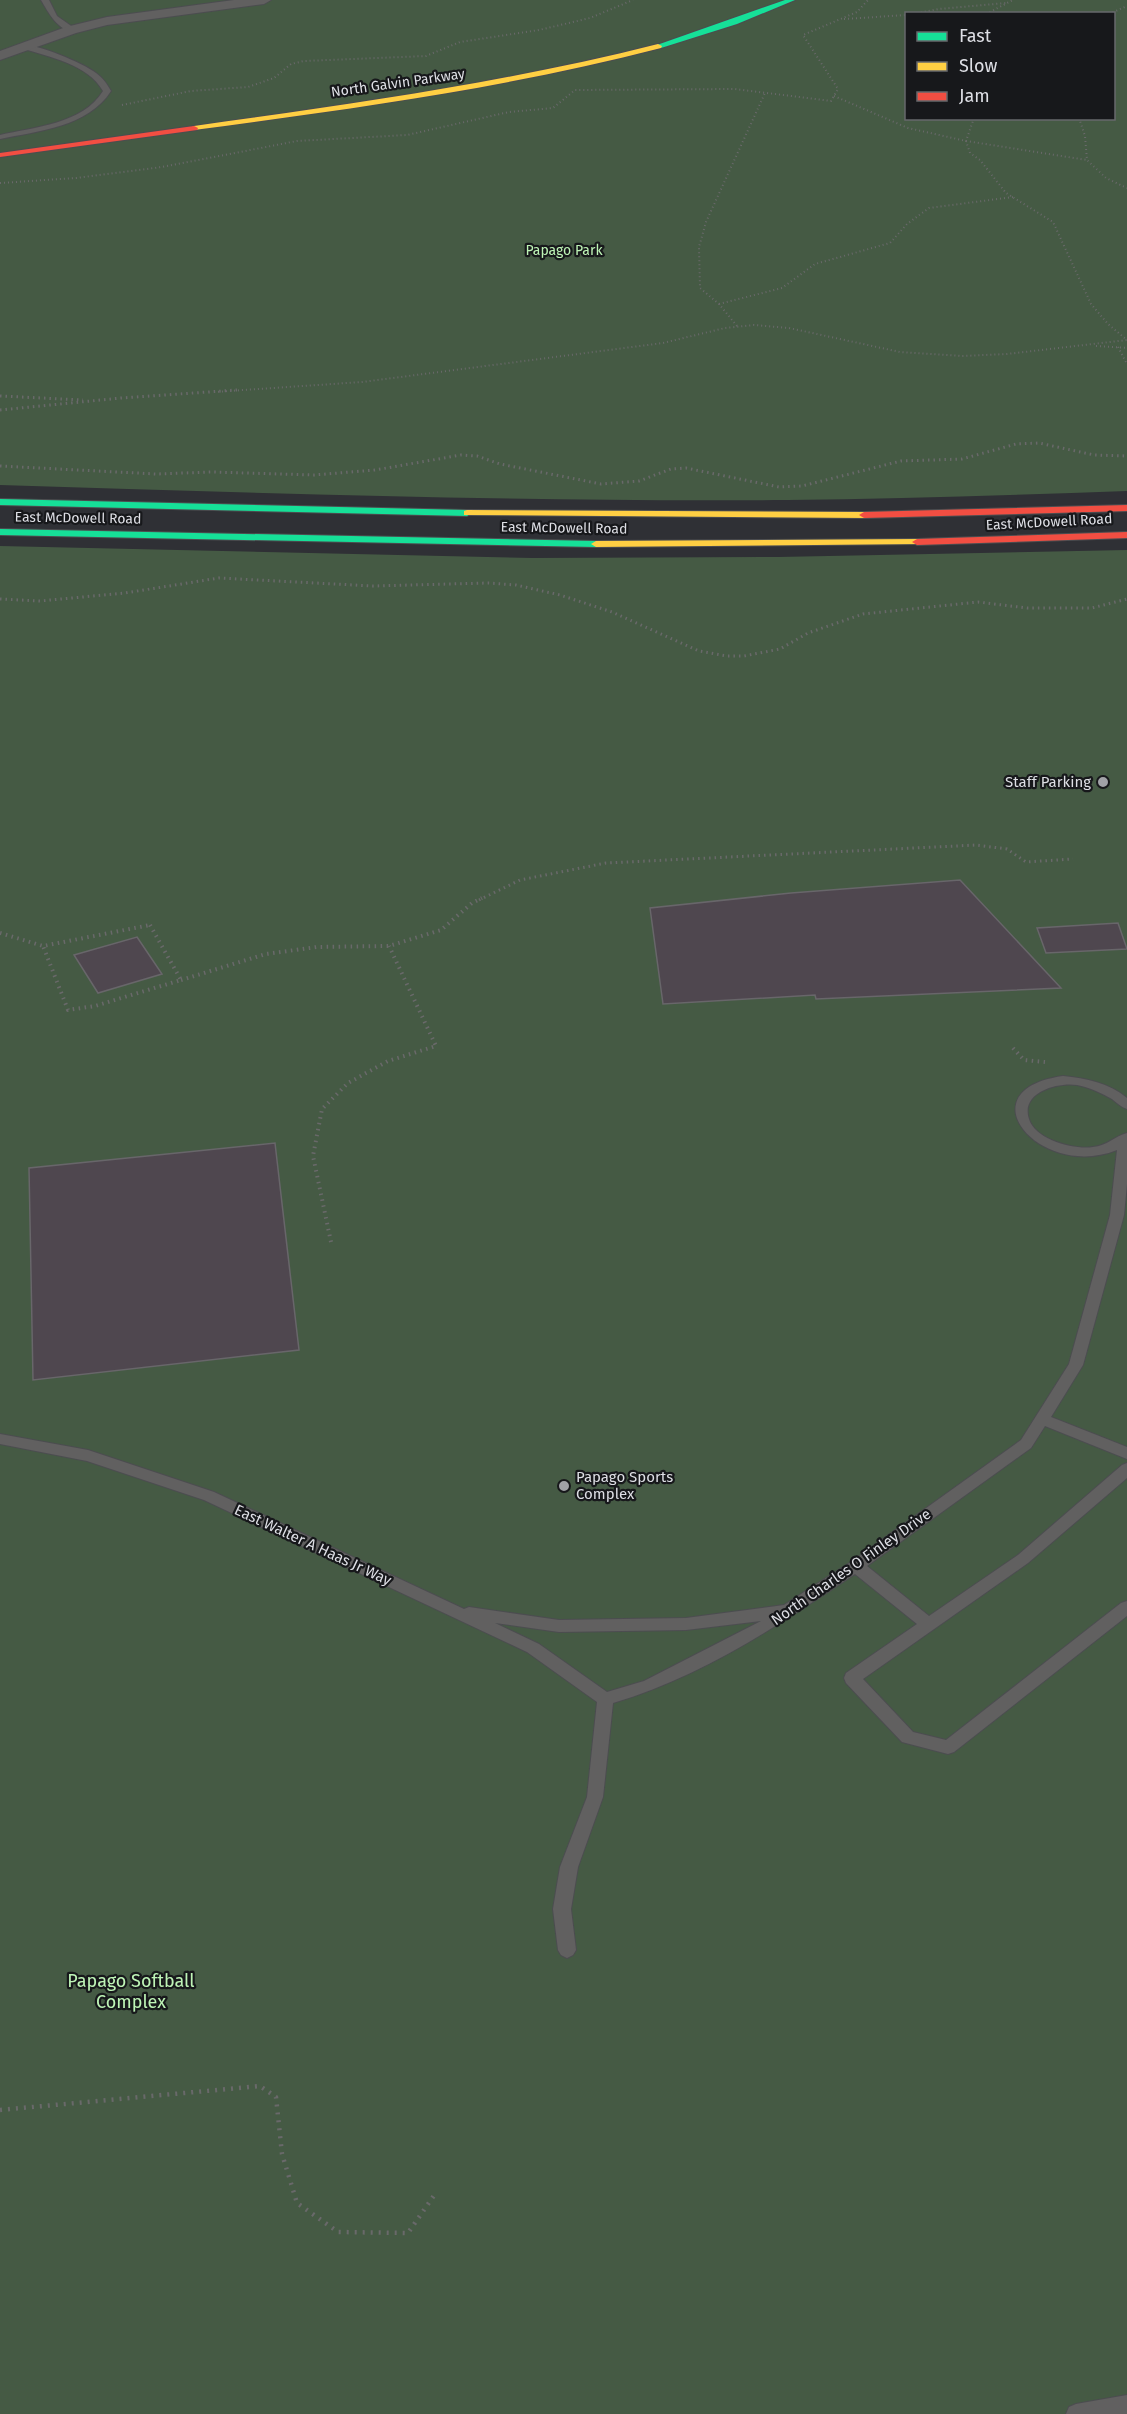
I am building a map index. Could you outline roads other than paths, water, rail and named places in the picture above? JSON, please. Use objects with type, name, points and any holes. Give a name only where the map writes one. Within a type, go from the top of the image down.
[{"type":"main road","name":"North Galvin Parkway","points":[[0,155],[458,91],[547,75],[624,58],[691,38],[791,0]]},
{"type":"main road","points":[[0,138],[94,125]]},
{"type":"main road","name":"East McDowell Road","points":[[0,502],[297,511],[608,515],[852,514],[1127,508]]},
{"type":"main road","name":"East McDowell Road","points":[[0,532],[583,545],[954,542],[1127,535]]},
{"type":"street","points":[[0,56],[71,30],[128,18],[264,0]]},
{"type":"lane","points":[[45,0],[54,17],[71,30]]},
{"type":"lane","points":[[0,138],[74,118],[97,106],[107,91],[101,79],[86,70],[24,46]]},
{"type":"lane","name":"North Charles O Finley Drive","points":[[1126,1138],[1113,1147],[1097,1152],[1060,1149],[1043,1142],[1030,1132],[1023,1120],[1022,1108],[1027,1097],[1037,1088],[1051,1082],[1068,1080],[1102,1087],[1117,1095],[1127,1105]]},
{"type":"lane","name":"North Charles O Finley Drive","points":[[605,1699],[650,1686],[765,1626],[856,1566],[1026,1444],[1076,1365],[1117,1215],[1126,1138]]},
{"type":"lane","points":[[1042,1419],[1127,1453]]},
{"type":"lane","name":"East Walter A Haas Jr Way","points":[[0,1439],[88,1456],[209,1496],[533,1648],[605,1699]]},
{"type":"lane","points":[[1127,1469],[1023,1559],[852,1678],[908,1737],[948,1746],[1127,1607]]},
{"type":"lane","points":[[856,1566],[929,1625]]},
{"type":"lane","points":[[454,1611],[559,1626],[686,1624],[789,1610]]},
{"type":"lane","points":[[567,1950],[562,1909],[568,1867],[595,1797],[605,1699]]},
{"type":"lane","points":[[1077,2414],[1127,2405]]},
{"type":"place","name":"Staff Parking","points":[[1103,782]]},
{"type":"place","name":"Papago Sports Complex","points":[[564,1486]]},
{"type":"park label","name":"Papago Park","points":[[564,250]]},
{"type":"park label","name":"Papago Softball Complex","points":[[131,1991]]}]
